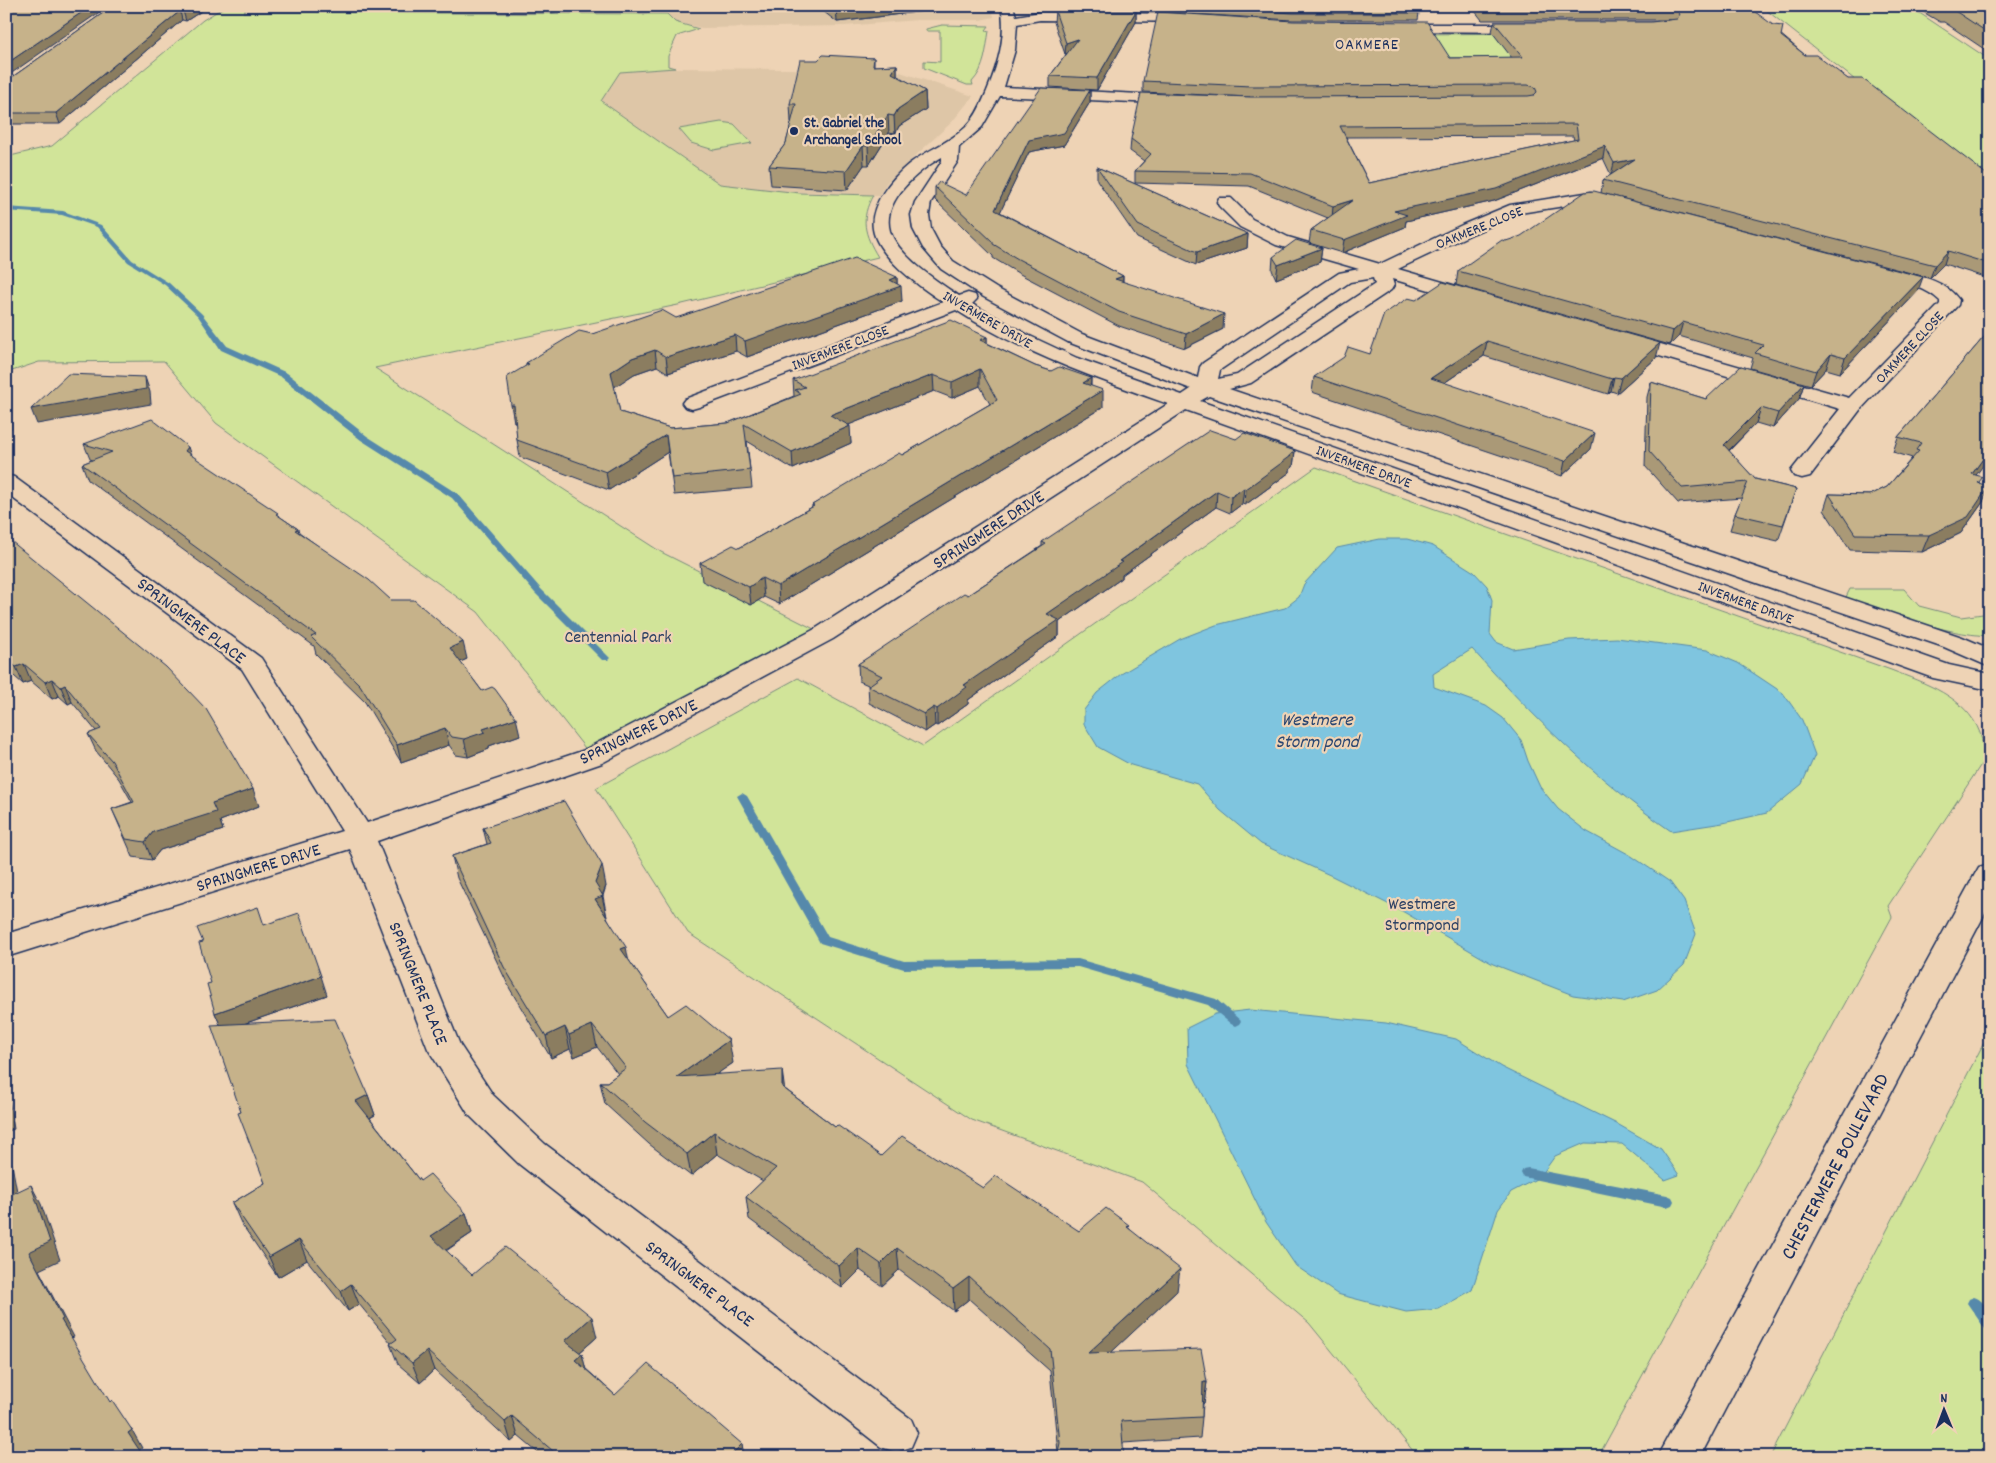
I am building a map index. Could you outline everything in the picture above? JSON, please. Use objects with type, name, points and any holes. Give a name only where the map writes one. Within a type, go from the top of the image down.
[{"type":"street","points":[[1008,13],[1035,24],[1208,22]]},
{"type":"street","name":"INVERMERE DRIVE","points":[[1008,13],[1011,30],[1006,57],[994,91],[976,124],[951,146],[922,162],[898,184],[884,207],[882,231],[897,257],[917,276],[957,303],[1044,351],[1942,672],[1990,682]]},
{"type":"street","points":[[1440,13],[1451,27]]},
{"type":"street","points":[[1383,28],[1540,28]]},
{"type":"street","points":[[994,91],[1193,100]]},
{"type":"street","name":"INVERMERE DRIVE","points":[[951,146],[950,161],[923,202],[920,215],[922,229],[932,248],[947,265],[989,292],[1075,338],[1207,388],[1953,642],[1990,659]]},
{"type":"street","name":"OAKMERE CLOSE","points":[[1207,388],[1210,367],[1345,277],[1380,271],[1468,229],[1516,209],[1591,197],[1629,208]]},
{"type":"street","points":[[1207,388],[1244,379],[1386,285],[1380,271],[1282,241],[1246,223],[1225,202]]},
{"type":"street","name":"OAKMERE CLOSE","points":[[1854,406],[1949,305],[1950,300],[1935,289],[1917,282],[1869,270]]},
{"type":"street","name":"OAKMERE CLOSE","points":[[1380,271],[1483,300]]},
{"type":"street","name":"INVERMERE CLOSE","points":[[692,403],[989,292]]},
{"type":"street","points":[[1606,335],[1854,406],[1802,471]]},
{"type":"street","name":"SPRINGMERE DRIVE","points":[[6,946],[360,836],[592,757],[656,725],[824,634],[1207,388]]},
{"type":"street","name":"SPRINGMERE PLACE","points":[[6,482],[252,664],[360,836],[445,1049],[481,1105],[532,1154],[896,1433]]},
{"type":"street","name":"CHESTERMERE BOULEVARD","points":[[1678,1457],[1990,874]]},
{"type":"shaded area","points":[[670,6],[991,6],[994,17],[980,20],[917,20],[845,26],[702,28],[675,22],[667,14]]},
{"type":"shaded area","name":"St. Gabriel the Archangel School","points":[[675,68],[894,70],[973,96],[952,122],[887,182],[879,195],[774,191],[720,184],[601,101],[620,72]]},
{"type":"green space","name":"Centennial Park","points":[[226,6],[251,6],[243,12],[667,14],[675,22],[699,29],[677,36],[668,56],[668,66],[675,68],[620,72],[601,101],[720,184],[800,193],[873,195],[866,212],[865,226],[869,241],[878,257],[678,305],[375,368],[661,552],[824,634],[592,757],[478,612],[216,423],[164,361],[39,362],[6,373],[6,157],[52,146],[203,20]]},
{"type":"green space","points":[[1761,6],[1909,6],[1990,60],[1990,186]]},
{"type":"green space","points":[[942,25],[989,26],[986,30],[989,31],[984,58],[980,71],[972,82],[973,85],[967,85],[924,68],[924,61],[940,62],[940,31],[926,31],[926,29]]},
{"type":"green space","points":[[1560,33],[1585,61],[1436,62],[1416,34]]},
{"type":"green space","points":[[721,122],[734,124],[752,143],[714,150],[691,143],[679,129]]},
{"type":"green space","name":"Westmere Stormpond","points":[[1316,467],[1917,680],[1943,692],[1965,709],[1974,720],[1981,736],[1984,760],[1888,906],[1892,917],[1598,1457],[1418,1457],[1309,1323],[1142,1182],[972,1120],[688,933],[596,788],[798,678],[923,746]]},
{"type":"green space","points":[[1850,589],[1904,589],[1919,606],[1961,617],[1990,613],[1990,636],[1953,631],[1899,616],[1846,597]]},
{"type":"green space","points":[[1990,1031],[1990,1457],[1770,1457],[1966,1077]]},
{"type":"water","name":"Westmere Storm pond","points":[[1380,539],[1407,539],[1433,546],[1474,572],[1487,586],[1492,600],[1490,634],[1496,642],[1513,649],[1569,640],[1617,638],[1707,650],[1738,663],[1783,693],[1802,720],[1815,755],[1802,784],[1767,813],[1723,823],[1671,831],[1591,769],[1518,699],[1472,649],[1433,674],[1434,687],[1486,706],[1503,718],[1521,740],[1540,787],[1558,809],[1586,831],[1630,855],[1670,882],[1684,901],[1696,934],[1684,965],[1657,990],[1623,1002],[1573,995],[1493,964],[1402,911],[1332,876],[1261,844],[1220,810],[1197,784],[1131,765],[1098,747],[1084,724],[1084,710],[1097,693],[1121,674],[1180,639],[1216,625],[1285,608],[1299,597],[1304,584],[1337,548]]},
{"type":"water","points":[[1250,1010],[1386,1023],[1456,1039],[1501,1067],[1619,1125],[1661,1149],[1679,1175],[1665,1180],[1622,1144],[1585,1143],[1555,1156],[1540,1177],[1511,1192],[1498,1210],[1472,1290],[1439,1309],[1406,1312],[1337,1294],[1296,1266],[1266,1222],[1188,1064],[1187,1028],[1215,1014]]},
{"type":"building","points":[[6,6],[91,6],[6,64]]},
{"type":"building","points":[[113,6],[190,6],[180,11],[56,113],[6,113],[6,80]]},
{"type":"building","points":[[1189,6],[1414,6],[1419,13],[1293,13]]},
{"type":"building","points":[[1481,6],[1747,6],[1773,25],[1783,26],[1781,36],[1805,55],[1816,55],[1848,79],[1862,79],[1867,82],[1990,177],[1990,264],[1948,251],[1935,265],[1603,180],[1635,159],[1614,163],[1605,146],[1496,189],[1394,211],[1407,215],[1344,240],[1311,230],[1353,200],[1333,206],[1250,173],[1135,171],[1151,154],[1131,139],[1141,93],[1251,97],[1528,96],[1534,95],[1537,92],[1535,87],[1528,85],[1251,86],[1143,81],[1158,12],[1293,21],[1427,22],[1450,58],[1523,57],[1494,22],[1651,22],[1677,19],[1680,14],[1676,10],[1484,10]],"holes":[[[1576,124],[1578,139],[1369,183],[1340,126]]]},
{"type":"building","points":[[1943,6],[1990,6],[1990,34],[1949,7]]},
{"type":"building","points":[[1055,11],[1136,11],[1097,78],[1050,76],[1078,39],[1066,43]]},
{"type":"building","points":[[823,55],[874,58],[873,66],[897,65],[892,73],[925,91],[898,109],[894,116],[888,115],[868,146],[863,146],[846,171],[769,166],[786,143],[796,104],[790,104],[800,60],[818,60]]},
{"type":"building","points":[[1041,88],[1090,90],[1064,133],[1029,140],[995,210],[1123,276],[1115,279],[1224,314],[1186,334],[1119,312],[993,244],[935,187],[939,182],[966,195]]},
{"type":"building","points":[[1097,167],[1248,234],[1197,252],[1138,225]]},
{"type":"building","points":[[1594,191],[1923,277],[1845,358],[1831,354],[1816,371],[1755,353],[1763,345],[1683,322],[1673,331],[1458,271],[1502,240],[1506,241],[1521,236],[1585,192]]},
{"type":"building","points":[[1296,240],[1322,248],[1278,265],[1273,257]]},
{"type":"building","points":[[855,258],[897,277],[890,280],[901,286],[745,341],[735,335],[666,357],[655,350],[632,358],[611,372],[620,412],[670,428],[728,423],[801,394],[795,390],[805,387],[793,380],[951,320],[987,337],[980,340],[1035,366],[1051,371],[1059,367],[1091,378],[1083,383],[1103,390],[778,586],[762,578],[749,587],[700,563],[733,545],[739,548],[814,506],[812,505],[899,453],[902,455],[997,400],[980,369],[952,382],[933,375],[830,415],[850,426],[792,452],[744,424],[750,470],[672,478],[666,435],[606,472],[517,440],[514,405],[511,405],[507,377],[529,364],[526,363],[579,331],[592,334],[662,310],[676,318]]},
{"type":"building","points":[[1443,282],[1660,343],[1621,378],[1614,377],[1612,379],[1487,341],[1431,378],[1595,433],[1565,461],[1314,377],[1344,357],[1348,347],[1370,354],[1384,314],[1408,298],[1416,300]]},
{"type":"building","points":[[1990,330],[1990,449],[1972,474],[1983,477],[1978,483],[1989,486],[1968,517],[1929,535],[1855,534],[1829,494],[1870,495],[1887,487],[1919,451],[1916,450],[1921,443],[1898,437]]},
{"type":"building","points":[[1741,366],[1804,384],[1778,413],[1761,408],[1724,445],[1755,479],[1796,489],[1783,525],[1735,514],[1748,482],[1682,488],[1649,451],[1651,382],[1706,399]]},
{"type":"building","points":[[68,374],[145,377],[146,389],[31,409]]},
{"type":"building","points":[[152,419],[188,447],[185,451],[278,513],[276,514],[298,529],[295,530],[369,580],[391,600],[414,600],[463,642],[450,648],[482,691],[492,687],[495,689],[516,718],[483,729],[485,732],[464,739],[452,737],[445,728],[397,745],[360,685],[311,637],[316,635],[82,464],[112,452],[84,444]]},
{"type":"building","points":[[1210,430],[1236,439],[1244,433],[1295,451],[1246,489],[1244,488],[1231,497],[1217,491],[1120,561],[1123,562],[1047,614],[1059,620],[964,685],[967,687],[937,709],[934,707],[924,714],[868,686],[882,676],[858,664],[964,593],[968,595],[1046,544],[1042,542]]},
{"type":"building","points":[[6,537],[166,667],[206,709],[253,789],[212,803],[216,812],[153,832],[145,842],[126,839],[112,809],[134,802],[112,761],[88,734],[101,729],[65,685],[61,687],[52,679],[45,682],[24,664],[16,667],[6,659]]},
{"type":"building","points":[[564,801],[602,865],[595,883],[603,896],[595,899],[626,947],[621,949],[668,1016],[686,1004],[729,1040],[677,1077],[782,1070],[782,1087],[835,1127],[837,1125],[881,1156],[902,1136],[983,1188],[996,1176],[1079,1231],[1106,1208],[1129,1225],[1127,1227],[1180,1269],[1088,1353],[1201,1349],[1207,1382],[1203,1382],[1202,1417],[1121,1421],[1124,1457],[1057,1457],[1060,1443],[1050,1349],[969,1277],[953,1289],[897,1248],[881,1264],[858,1248],[839,1266],[746,1197],[776,1168],[714,1132],[687,1154],[645,1122],[600,1082],[607,1082],[626,1068],[592,1025],[569,1035],[565,1027],[546,1036],[504,967],[452,856],[491,843],[483,828]]},
{"type":"building","points":[[258,907],[264,925],[299,913],[321,976],[215,1013],[207,984],[211,983],[199,943],[203,942],[197,928]]},
{"type":"building","points":[[335,1019],[368,1095],[356,1101],[420,1181],[430,1174],[466,1213],[431,1236],[472,1275],[505,1247],[592,1317],[565,1341],[582,1354],[575,1360],[615,1395],[648,1364],[742,1444],[729,1457],[560,1457],[512,1416],[505,1422],[427,1351],[412,1363],[390,1344],[397,1339],[351,1284],[341,1291],[299,1240],[269,1257],[232,1203],[265,1183],[238,1113],[241,1112],[211,1025]]},
{"type":"building","points":[[6,1172],[10,1195],[31,1185],[50,1242],[29,1252],[63,1319],[61,1320],[110,1402],[112,1400],[132,1430],[128,1433],[144,1457],[6,1457]]},
{"type":"waterway","points":[[6,209],[63,213],[99,226],[130,261],[167,284],[200,315],[224,348],[284,375],[364,438],[455,496],[538,591],[605,658]]},
{"type":"waterway","points":[[742,796],[824,940],[904,965],[1078,963],[1212,1002],[1235,1021]]},
{"type":"waterway","points":[[1528,1173],[1667,1201]]},
{"type":"waterway","points":[[1974,1303],[1990,1325]]},
{"type":"place","name":"St. Gabriel the Archangel School","points":[[794,131]]},
{"type":"district","name":"OAKMERE","points":[[1367,43]]}]
